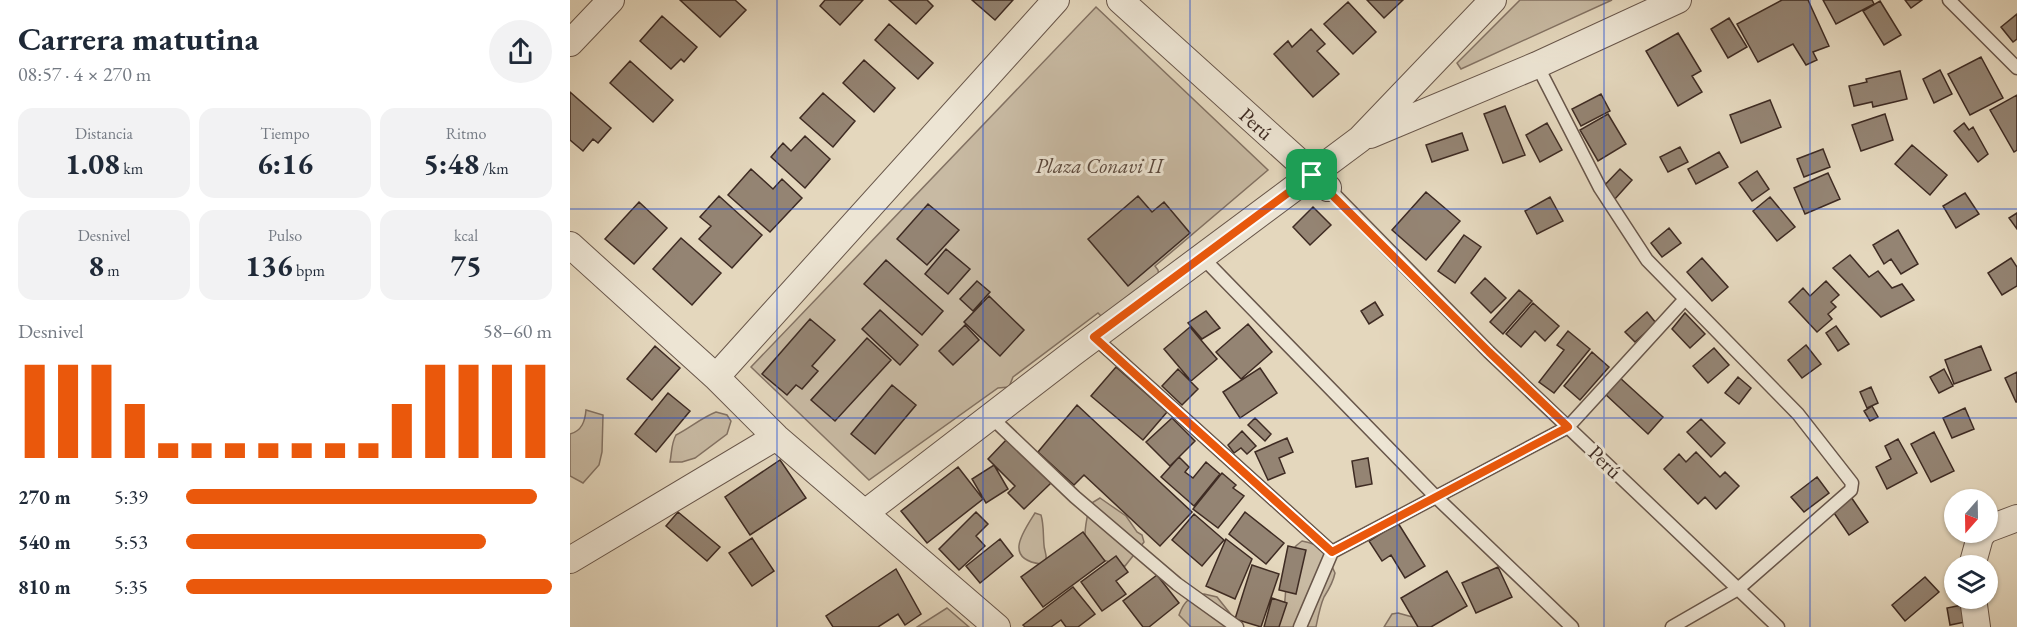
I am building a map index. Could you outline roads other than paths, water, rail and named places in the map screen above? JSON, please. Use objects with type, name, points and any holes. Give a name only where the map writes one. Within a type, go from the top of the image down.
[{"type":"street","points":[[570,43],[611,0]]},
{"type":"street","points":[[716,376],[1056,0]]},
{"type":"street","name":"Perú","points":[[1120,0],[1320,182]]},
{"type":"street","points":[[865,513],[1202,257],[1320,182],[1493,0]]},
{"type":"street","points":[[1360,139],[1537,65],[1678,0]]},
{"type":"street","points":[[570,245],[716,376],[776,437],[998,627]]},
{"type":"street","points":[[570,560],[776,437]]},
{"type":"street","points":[[1998,525],[2017,518]]},
{"type":"street","points":[[1975,609],[1977,627]]},
{"type":"lane","points":[[1949,0],[2017,68]]},
{"type":"lane","points":[[1537,65],[1600,188],[1647,260],[1798,414],[1853,486],[1738,589],[1672,627]]},
{"type":"lane","name":"Perú","points":[[1320,182],[1489,352],[1778,627]]},
{"type":"lane","points":[[1202,257],[1436,497],[1572,627]]},
{"type":"lane","points":[[1300,627],[1332,552],[1568,427],[1685,299]]},
{"type":"lane","points":[[1094,337],[1332,552]]},
{"type":"lane","points":[[990,416],[1084,505],[1177,584],[1238,627]]},
{"type":"park label","name":"Plaza Conavi II","points":[[1099,166]]}]
